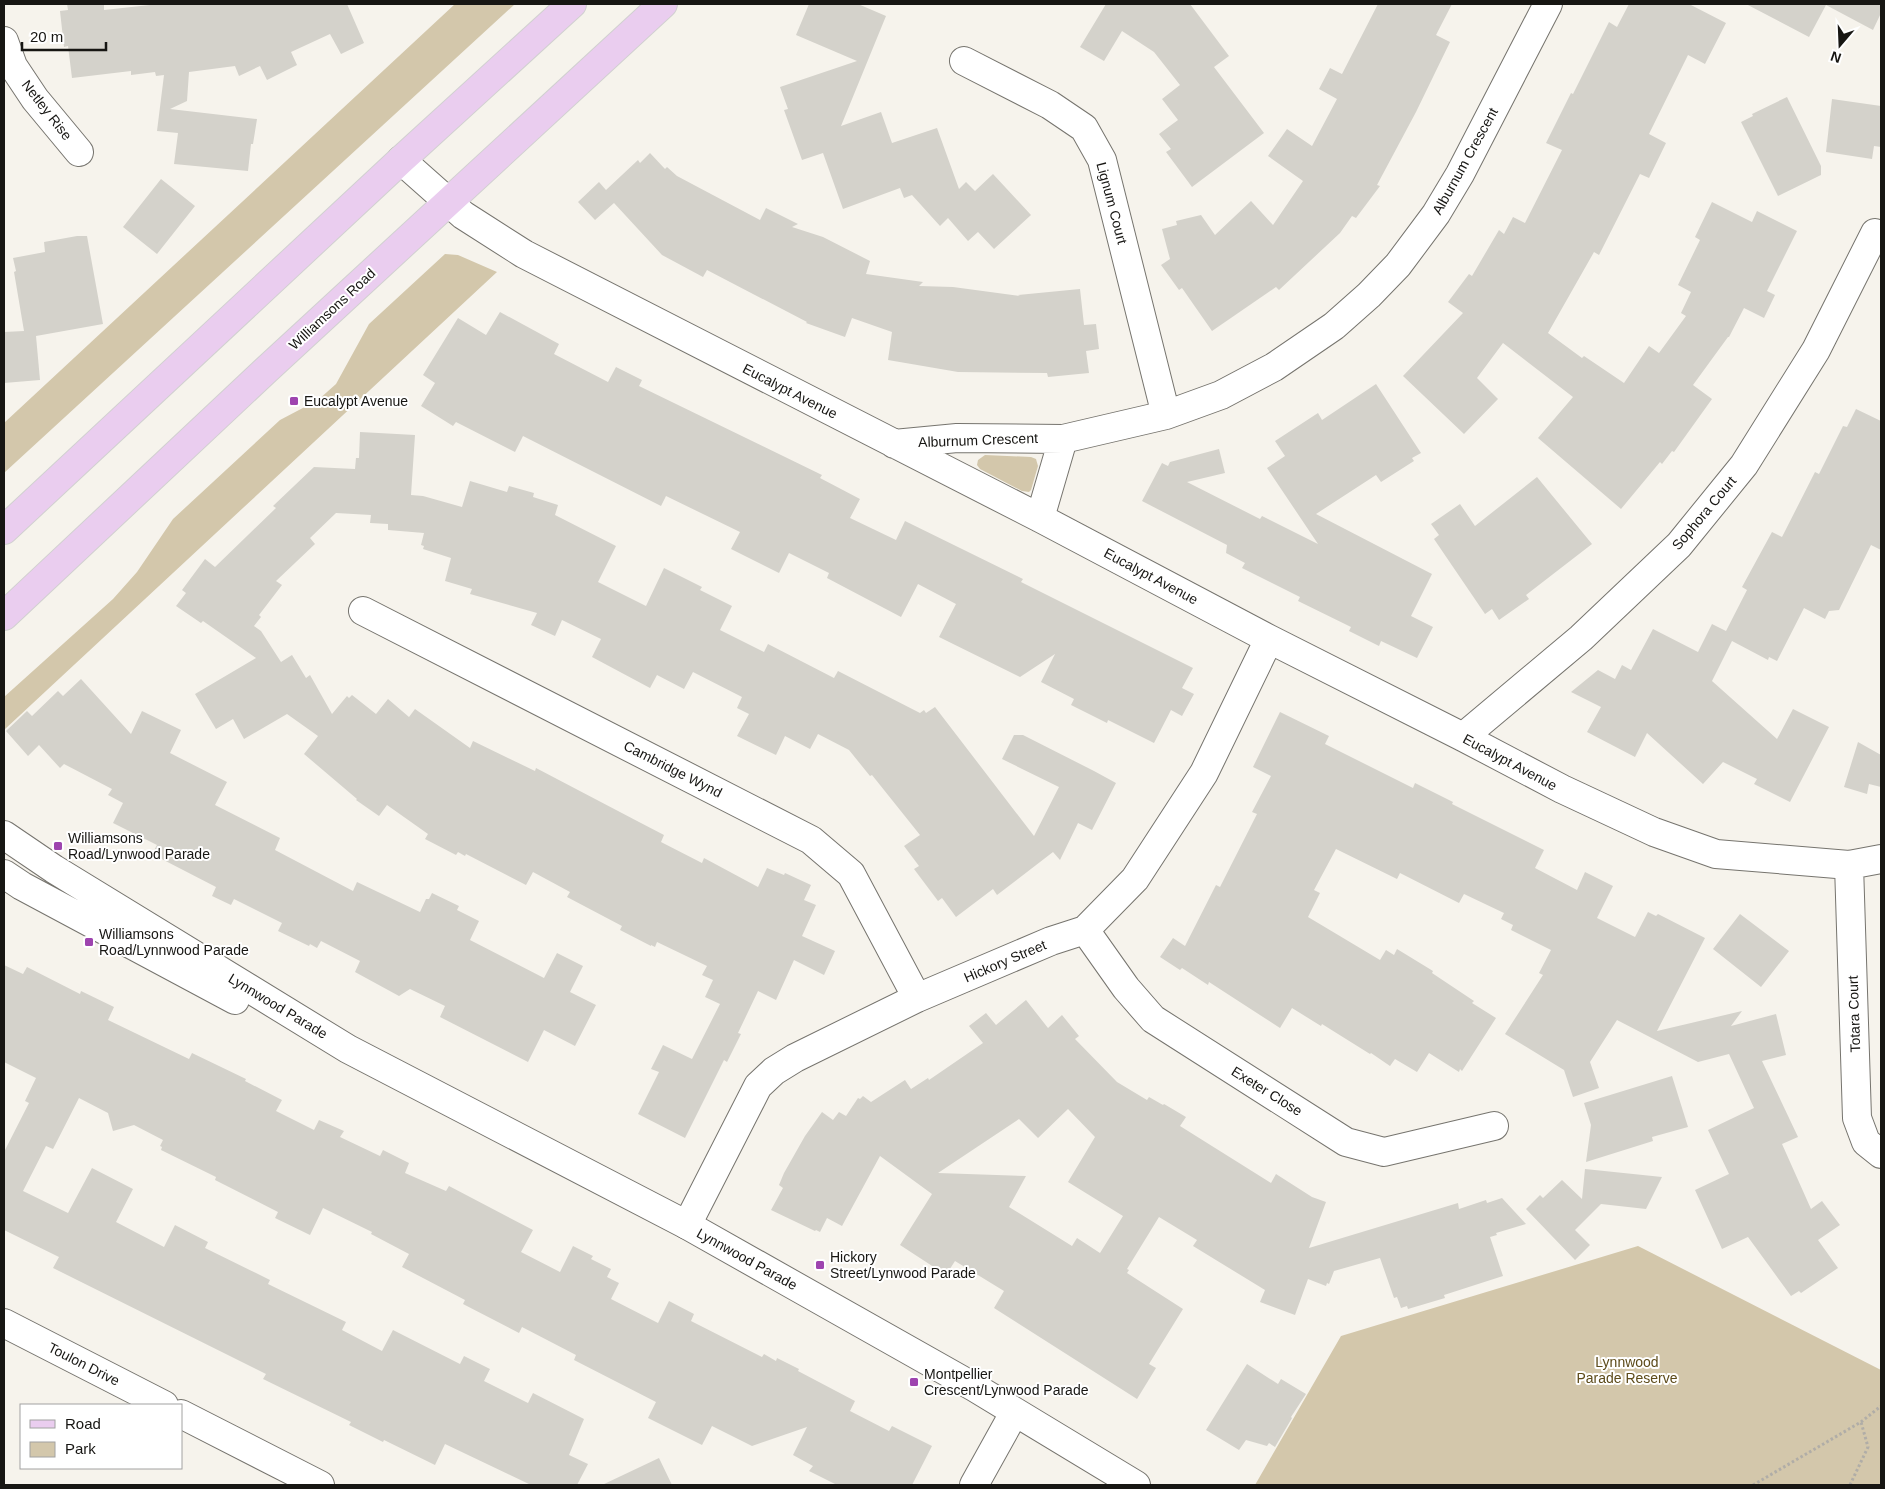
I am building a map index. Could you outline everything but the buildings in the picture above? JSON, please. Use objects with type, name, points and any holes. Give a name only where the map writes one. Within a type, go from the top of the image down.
[{"type":"main road","points":[[4,530],[401,160],[572,4]]},
{"type":"main road","name":"Williamsons Road","points":[[4,616],[663,4]]},
{"type":"street","name":"Alburnum Crescent","points":[[894,444],[957,438],[1064,438],[1166,415],[1221,395],[1274,367],[1334,326],[1369,295],[1398,265],[1436,214],[1460,174],[1548,4]]},
{"type":"street","name":"Netley Rise","points":[[4,41],[13,66],[35,99],[79,152]]},
{"type":"street","name":"Lignum Court","points":[[964,61],[1050,104],[1084,128],[1102,160],[1166,415]]},
{"type":"street","name":"Eucalypt Avenue","points":[[401,160],[463,215],[524,254],[1040,518],[1269,639],[1463,736],[1562,789],[1654,832],[1716,854],[1849,865],[1881,859]]},
{"type":"street","name":"Sophora Court","points":[[1463,736],[1581,638],[1679,545],[1749,457],[1816,350],[1874,233]]},
{"type":"street","points":[[1040,518],[1064,438]]},
{"type":"street","name":"Cambridge Wynd","points":[[363,611],[811,840],[851,874],[917,998]]},
{"type":"street","name":"Hickory Street","points":[[687,1225],[758,1086],[774,1071],[795,1058],[917,998],[1051,942],[1085,930],[1135,879],[1204,773],[1269,639]]},
{"type":"street","name":"Lynnwood Parade","points":[[4,835],[61,874],[348,1049],[687,1225],[974,1387],[1136,1485]]},
{"type":"street","name":"Totara Court","points":[[1849,865],[1857,1118],[1866,1142],[1881,1154]]},
{"type":"street","name":"Lynnwood Parade","points":[[4,874],[22,886],[234,1000],[348,1049]]},
{"type":"street","name":"Exeter Close","points":[[1085,930],[1126,988],[1153,1019],[1346,1142],[1384,1152],[1494,1126]]},
{"type":"street","name":"Toulon Drive","points":[[4,1323],[162,1404]]},
{"type":"street","points":[[974,1485],[1014,1412]]},
{"type":"street","points":[[182,1415],[320,1485]]},
{"type":"path","points":[[1754,1485],[1861,1422],[1881,1406]]},
{"type":"path","points":[[1850,1485],[1868,1447],[1861,1422]]},
{"type":"green space","points":[[455,4],[515,4],[4,473],[4,423]]},
{"type":"green space","points":[[445,254],[458,255],[497,272],[4,730],[4,697],[113,599],[137,572],[173,519],[280,420],[318,400],[336,384],[369,324]]},
{"type":"green space","points":[[985,455],[1031,457],[1036,459],[1038,466],[1031,490],[1029,492],[1022,491],[980,469],[977,465],[978,460]]},
{"type":"green space","name":"Lynnwood Parade Reserve","points":[[1638,1246],[1881,1370],[1881,1485],[1255,1485],[1341,1336]]},
{"type":"place","name":"Eucalypt Avenue","points":[[294,401]]},
{"type":"place","name":"Williamsons Road/Lynwood Parade","points":[[58,846]]},
{"type":"place","name":"Williamsons Road/Lynnwood Parade","points":[[89,942]]},
{"type":"place","name":"Hickory Street/Lynwood Parade","points":[[820,1265]]},
{"type":"place","name":"Montpellier Crescent/Lynwood Parade","points":[[914,1382]]}]
